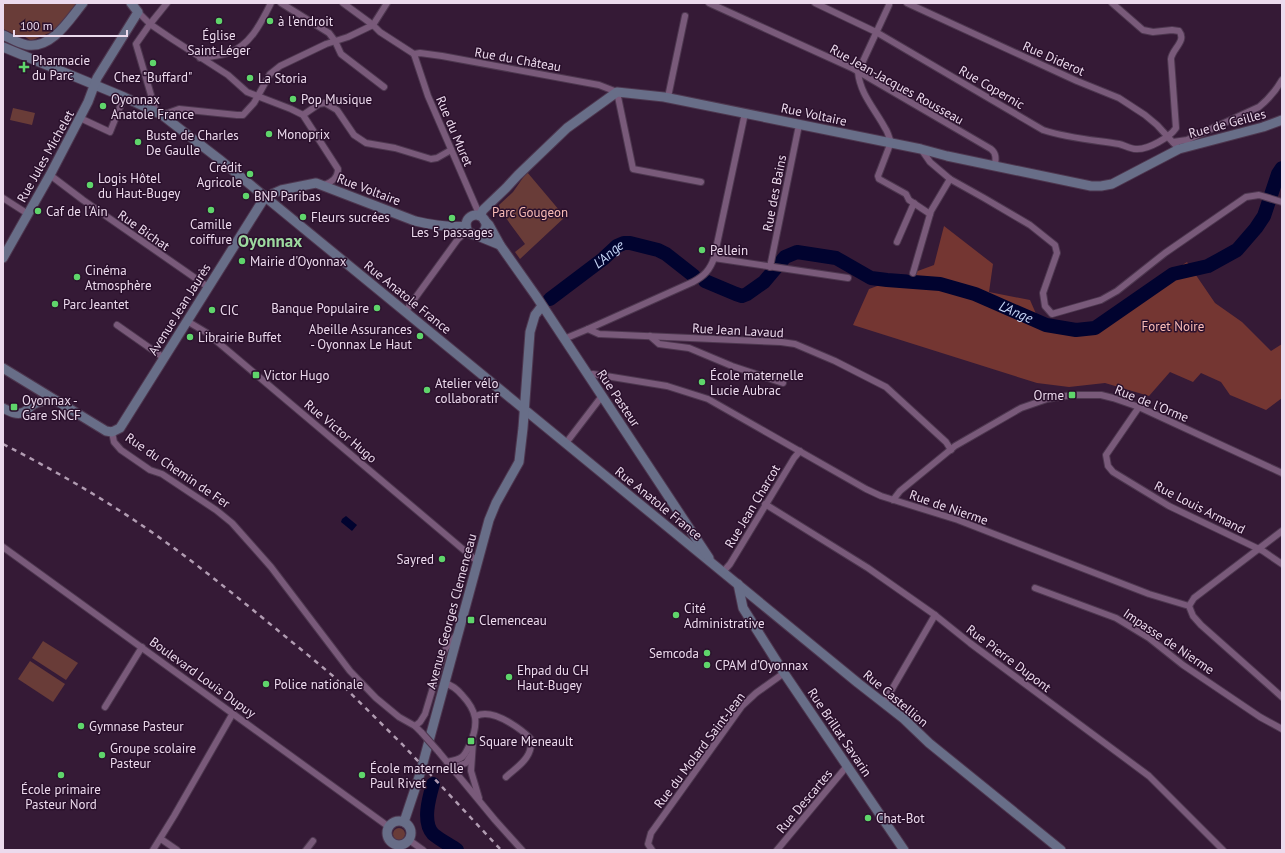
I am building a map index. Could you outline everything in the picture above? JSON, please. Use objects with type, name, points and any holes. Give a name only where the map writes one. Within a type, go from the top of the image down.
[{"type":"main road","points":[[3,35],[25,45],[41,43],[57,34],[83,3]]},
{"type":"main road","points":[[131,3],[138,12]]},
{"type":"main road","name":"Rue Jules Michelet","points":[[3,258],[80,118],[97,78],[138,12]]},
{"type":"main road","name":"Rue Anatole France","points":[[3,47],[159,113],[265,197],[715,566]]},
{"type":"main road","points":[[473,234],[482,232],[485,227],[481,217],[483,210],[518,175],[567,128],[617,92]]},
{"type":"main road","name":"Rue Voltaire","points":[[617,92],[668,97],[799,125],[891,142],[947,156],[1091,186],[1112,184],[1176,146]]},
{"type":"main road","name":"Rue de Geilles","points":[[1176,146],[1263,127],[1282,120]]},
{"type":"main road","name":"Rue Voltaire","points":[[265,197],[281,190],[316,183],[415,221],[456,227],[466,226]]},
{"type":"main road","name":"Avenue Jean Jaurès","points":[[112,432],[117,431],[120,428],[265,197]]},
{"type":"main road","points":[[481,217],[474,215],[470,217],[466,221],[467,230],[500,245]]},
{"type":"main road","name":"Rue Pasteur","points":[[481,217],[489,225],[500,245],[715,566]]},
{"type":"main road","name":"Avenue Georges Clemenceau","points":[[404,822],[420,774],[492,514],[519,462],[521,453],[530,332],[535,315],[542,306]]},
{"type":"main road","name":"Rue du Chemin de Fer","points":[[3,368],[106,431],[112,432]]},
{"type":"main road","points":[[3,408],[19,413],[23,412],[34,404],[53,399]]},
{"type":"main road","name":"Rue Castellion","points":[[715,566],[904,719],[929,743],[1061,850]]},
{"type":"main road","name":"Rue Brillat Savarin","points":[[738,584],[743,608],[784,673],[904,850]]},
{"type":"main road","points":[[394,822],[404,822],[410,828],[411,836],[403,845],[395,847],[388,837],[389,826],[394,822]]},
{"type":"street","points":[[167,3],[136,44],[159,113],[179,109],[237,115],[243,115],[254,103],[270,74],[280,66],[326,44],[370,26],[387,3]]},
{"type":"street","points":[[200,58],[228,53],[240,48],[251,38],[271,3]]},
{"type":"street","points":[[281,3],[328,33],[335,41],[340,54],[384,87]]},
{"type":"street","points":[[343,3],[370,26],[414,54]]},
{"type":"street","name":"Rue Jean-Jacques Rousseau","points":[[709,3],[858,72],[991,149],[996,156],[995,165]]},
{"type":"street","name":"Rue Copernic","points":[[815,3],[876,32],[1043,130],[1057,135],[1121,145],[1135,149],[1145,148],[1168,136]]},
{"type":"street","name":"Rue Diderot","points":[[907,3],[1077,81],[1118,98],[1145,115],[1168,136],[1176,146]]},
{"type":"street","points":[[1112,3],[1143,30],[1153,32],[1172,30],[1179,31],[1181,34],[1181,41],[1171,55],[1176,124],[1173,131],[1168,136]]},
{"type":"street","points":[[889,4],[858,72],[859,80],[863,92],[886,128],[891,142],[878,176],[879,179],[906,194],[909,200],[930,214]]},
{"type":"street","points":[[138,12],[150,24],[228,75],[247,92],[303,115],[338,169],[338,174],[334,180],[324,186]]},
{"type":"street","points":[[668,97],[685,16]]},
{"type":"street","name":"Rue du Château","points":[[414,54],[420,53],[442,56],[592,83],[617,92]]},
{"type":"street","name":"Rue du Muret","points":[[414,54],[428,96],[481,217]]},
{"type":"street","points":[[1176,146],[1259,107],[1269,100],[1282,80]]},
{"type":"street","points":[[617,92],[633,169],[701,182]]},
{"type":"street","points":[[80,118],[110,132],[124,97]]},
{"type":"street","points":[[303,115],[319,104],[325,103],[337,110],[354,135],[366,143],[395,148],[430,159],[437,158],[452,150]]},
{"type":"street","points":[[564,339],[693,282],[706,274],[714,258],[745,113]]},
{"type":"street","name":"Rue des Bains","points":[[770,267],[799,125]]},
{"type":"street","points":[[921,149],[930,162],[950,180],[1030,225],[1054,245],[1057,253],[1043,293],[1045,306],[1052,314],[1101,300],[1117,291],[1165,253],[1246,197],[1253,195],[1282,202]]},
{"type":"street","name":"Rue Bichat","points":[[50,175],[208,288]]},
{"type":"street","points":[[913,273],[930,214],[950,180]]},
{"type":"street","points":[[3,198],[28,214]]},
{"type":"street","points":[[897,242],[914,204]]},
{"type":"street","points":[[456,227],[460,238]]},
{"type":"street","points":[[405,312],[460,238],[465,233],[473,234]]},
{"type":"street","points":[[714,258],[848,278]]},
{"type":"street","name":"Rue Victor Hugo","points":[[187,322],[207,333],[478,562]]},
{"type":"street","points":[[117,325],[164,358]]},
{"type":"street","name":"Rue Jean Lavaud","points":[[588,329],[599,334],[781,342],[795,344],[835,361],[886,388],[946,442],[951,450]]},
{"type":"street","points":[[650,336],[659,344],[689,348],[732,366],[783,383]]},
{"type":"street","name":"Rue de Nierme","points":[[588,375],[603,375],[667,386],[708,399],[866,489],[893,500],[958,520],[1149,594],[1189,606]]},
{"type":"street","name":"Rue de l'Orme","points":[[893,500],[900,491],[951,450],[1020,408],[1047,399],[1072,395],[1091,394],[1113,398],[1139,407],[1282,474]]},
{"type":"street","points":[[566,443],[602,396]]},
{"type":"street","name":"Rue Louis Armand","points":[[1139,407],[1106,455],[1108,466],[1113,472],[1169,506],[1258,549],[1282,564]]},
{"type":"street","name":"Rue du Chemin de Fer","points":[[112,432],[114,442],[121,450],[150,470],[162,474],[216,510],[232,523],[271,567],[354,676],[376,698],[399,717],[415,726],[422,733],[522,850]]},
{"type":"street","name":"Rue Jean Charcot","points":[[723,572],[734,557],[794,458],[800,451]]},
{"type":"street","name":"Rue Pierre Dupont","points":[[765,504],[868,568],[935,615],[970,643],[1149,776],[1223,850]]},
{"type":"street","points":[[1282,531],[1194,598],[1189,606],[1193,616],[1201,625],[1282,697]]},
{"type":"street","name":"Boulevard Louis Dupuy","points":[[3,547],[389,826]]},
{"type":"street","name":"Impasse de Nierme","points":[[1035,588],[1116,618],[1149,638],[1183,665],[1282,729]]},
{"type":"street","points":[[884,703],[935,615]]},
{"type":"street","points":[[415,726],[420,722],[425,714],[443,654],[458,633]]},
{"type":"street","points":[[105,707],[142,647]]},
{"type":"street","name":"Rue du Molard Saint-Jean","points":[[652,850],[648,844],[651,834],[742,706],[752,696],[784,673]]},
{"type":"street","points":[[444,683],[459,691],[472,706],[476,716],[472,752],[472,777],[480,802]]},
{"type":"street","points":[[153,850],[161,839],[233,713]]},
{"type":"street","points":[[476,716],[484,714],[496,717],[517,728],[531,739],[531,751],[528,756],[506,777]]},
{"type":"street","points":[[447,762],[462,757],[467,751],[473,737]]},
{"type":"street","points":[[452,768],[466,763],[472,752]]},
{"type":"street","name":"Rue Descartes","points":[[777,850],[847,766]]},
{"type":"street","points":[[161,839],[177,850]]},
{"type":"street","points":[[409,840],[422,850]]},
{"type":"street","points":[[306,850],[313,841]]},
{"type":"green space","points":[[3,3],[80,3],[58,29],[30,40],[22,35],[21,37],[3,29]]},
{"type":"green space","points":[[13,108],[35,113],[32,125],[10,120]]},
{"type":"green space","name":"Parc Gougeon","points":[[527,172],[565,217],[520,259],[515,252],[525,244],[500,210],[499,205],[513,192]]},
{"type":"green space","name":"Foret Noire","points":[[944,226],[993,264],[989,292],[1030,300],[1037,316],[1070,327],[1096,322],[1187,262],[1215,303],[1242,322],[1271,351],[1282,344],[1282,398],[1266,410],[1230,395],[1221,382],[1201,373],[1193,382],[1170,372],[1149,396],[1105,383],[1069,387],[1037,383],[853,325],[869,289],[934,265]]},
{"type":"green space","points":[[43,641],[78,663],[66,680],[32,658]]},
{"type":"green space","points":[[30,661],[65,684],[53,702],[18,679]]},
{"type":"green space","points":[[397,828],[401,828],[405,834],[401,840],[397,840],[393,836],[393,832]]},
{"type":"water","points":[[346,516],[357,525],[352,531],[341,522]]},
{"type":"waterway","name":"L'Ange","points":[[705,281],[742,296],[764,282],[785,257],[797,252],[836,258],[871,278],[940,284],[975,294],[1046,325],[1076,330],[1095,328],[1173,274],[1208,266],[1237,250],[1264,216],[1278,174],[1282,168]]},
{"type":"waterway","name":"L'Ange","points":[[550,299],[603,259],[617,246],[624,243],[630,243],[658,250],[666,254],[694,276]]},
{"type":"waterway","name":"L'Ange","points":[[433,784],[427,810],[430,829],[433,834],[457,850]]},
{"type":"railway","points":[[3,444],[70,480],[134,520],[203,570],[248,606],[333,676],[402,744],[501,850]]},
{"type":"place","name":"Église Saint-Léger","points":[[219,21]]},
{"type":"place","name":"à l'endroit","points":[[270,21]]},
{"type":"place","name":"Chez \"Buffard\"","points":[[153,63]]},
{"type":"place","name":"Pharmacie du Parc","points":[[24,67]]},
{"type":"place","name":"La Storia","points":[[250,78]]},
{"type":"place","name":"Pop Musique","points":[[293,99]]},
{"type":"place","name":"Oyonnax Anatole France","points":[[103,106]]},
{"type":"place","name":"Monoprix","points":[[269,134]]},
{"type":"place","name":"Buste de Charles De Gaulle","points":[[138,142]]},
{"type":"place","name":"Crédit Agricole","points":[[250,174]]},
{"type":"place","name":"Logis Hôtel du Haut-Bugey","points":[[90,185]]},
{"type":"place","name":"BNP Paribas","points":[[246,196]]},
{"type":"place","name":"Camille coiffure","points":[[211,210]]},
{"type":"place","name":"Caf de l'Ain","points":[[38,211]]},
{"type":"place","name":"Fleurs sucrées","points":[[303,217]]},
{"type":"place","name":"Les 5 passages","points":[[452,218]]},
{"type":"place","name":"Pellein","points":[[702,250]]},
{"type":"place","name":"Mairie d'Oyonnax","points":[[242,261]]},
{"type":"place","name":"Cinéma Atmosphère","points":[[77,277]]},
{"type":"place","name":"Parc Jeantet","points":[[55,304]]},
{"type":"place","name":"Banque Populaire","points":[[377,308]]},
{"type":"place","name":"CIC","points":[[212,310]]},
{"type":"place","name":"Abeille Assurances - Oyonnax Le Haut","points":[[420,336]]},
{"type":"place","name":"Librairie Buffet","points":[[190,337]]},
{"type":"place","name":"Victor Hugo","points":[[256,375]]},
{"type":"place","name":"École maternelle Lucie Aubrac","points":[[702,382]]},
{"type":"place","name":"Atelier vélo collaboratif","points":[[427,390]]},
{"type":"place","name":"Orme","points":[[1072,395]]},
{"type":"place","name":"Oyonnax - Gare SNCF","points":[[14,407]]},
{"type":"place","name":"Sayred","points":[[442,559]]},
{"type":"place","name":"Cité Administrative","points":[[676,615]]},
{"type":"place","name":"Clemenceau","points":[[471,620]]},
{"type":"place","name":"Semcoda","points":[[707,653]]},
{"type":"place","name":"CPAM d’Oyonnax","points":[[707,665]]},
{"type":"place","name":"Ehpad du CH Haut-Bugey","points":[[509,677]]},
{"type":"place","name":"Police nationale","points":[[266,684]]},
{"type":"place","name":"Gymnase Pasteur","points":[[81,726]]},
{"type":"place","name":"Square Meneault","points":[[471,741]]},
{"type":"place","name":"Groupe scolaire Pasteur","points":[[102,755]]},
{"type":"place","name":"École primaire Pasteur Nord","points":[[61,775]]},
{"type":"place","name":"École maternelle Paul Rivet","points":[[362,775]]},
{"type":"place","name":"Chat-Bot","points":[[868,818]]},
{"type":"district","name":"Oyonnax","points":[[270,241]]}]
